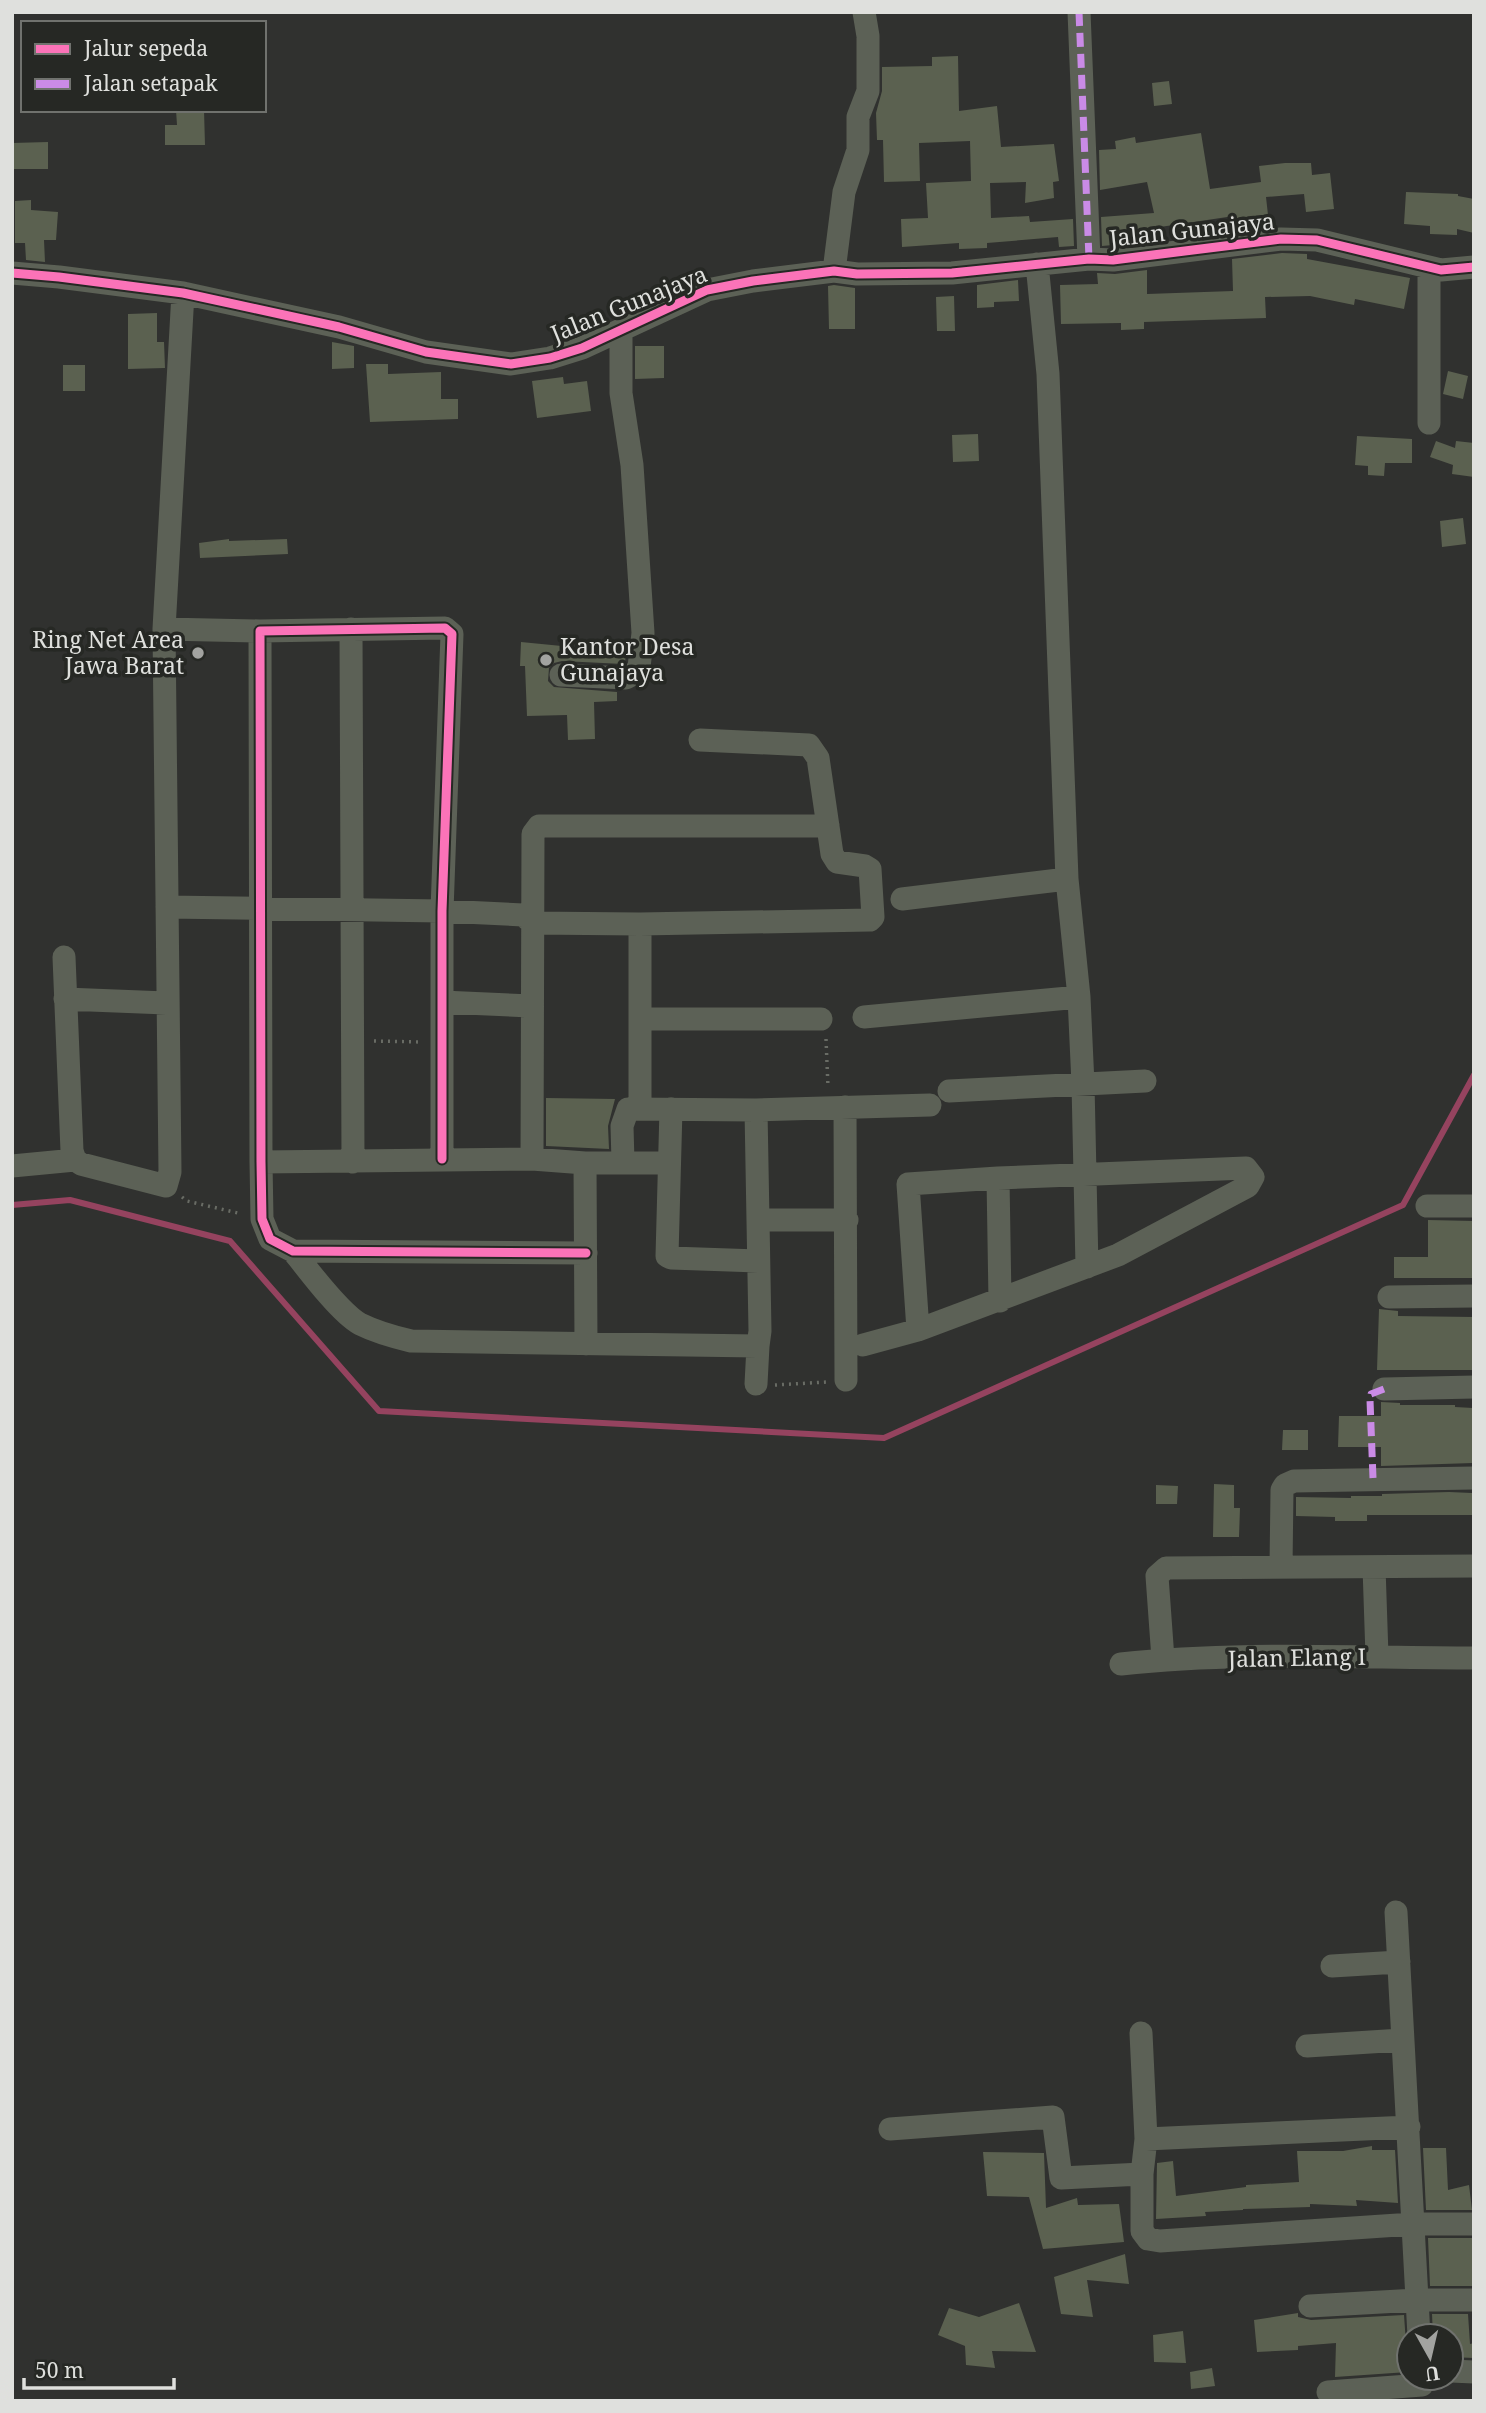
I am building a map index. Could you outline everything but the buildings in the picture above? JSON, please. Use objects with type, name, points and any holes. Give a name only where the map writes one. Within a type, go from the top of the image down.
[{"type":"street","points":[[834,271],[844,192],[858,150],[858,117],[868,91],[868,36],[864,12]]},
{"type":"street","points":[[1079,12],[1089,259]]},
{"type":"street","name":"Jalan Gunajaya","points":[[12,274],[59,277],[183,293],[339,327],[426,352],[511,364],[571,352],[707,290],[834,271],[857,274],[952,273],[1089,259],[1150,256],[1281,239],[1317,240],[1441,270],[1474,267]]},
{"type":"street","points":[[1037,264],[1048,374],[1067,879],[1079,997],[1083,1084],[1087,1267]]},
{"type":"street","points":[[1429,268],[1429,423]]},
{"type":"street","points":[[64,957],[72,1151],[75,1160],[80,1164],[166,1186],[170,1161],[166,1003],[164,629],[183,293]]},
{"type":"street","points":[[561,675],[626,678],[639,667],[643,633],[632,465],[621,393],[621,331]]},
{"type":"street","points":[[164,629],[260,631],[445,628],[452,634],[442,911],[442,1159]]},
{"type":"street","points":[[351,629],[353,1161]]},
{"type":"street","points":[[260,631],[261,1162],[262,1219],[270,1239],[293,1251],[322,1288],[357,1322],[411,1341],[758,1346]]},
{"type":"street","points":[[167,907],[442,911],[523,915],[532,923],[870,920],[873,917],[870,869],[836,862],[832,855],[818,758],[809,745],[700,740]]},
{"type":"street","points":[[531,1159],[533,834],[539,826],[828,826]]},
{"type":"street","points":[[902,899],[1067,879]]},
{"type":"street","points":[[640,924],[640,1107]]},
{"type":"street","points":[[864,1017],[1079,997]]},
{"type":"street","points":[[65,999],[166,1003]]},
{"type":"street","points":[[442,1002],[531,1006]]},
{"type":"street","points":[[641,1018],[821,1019]]},
{"type":"street","points":[[623,1162],[624,1116],[628,1109],[640,1107],[756,1110],[837,1107],[1083,1084],[1145,1081]]},
{"type":"street","points":[[837,1107],[848,1220],[846,1380]]},
{"type":"street","points":[[671,1109],[667,1256],[758,1261]]},
{"type":"street","points":[[756,1110],[760,1331],[757,1384]]},
{"type":"street","points":[[261,1162],[531,1159],[585,1163],[669,1163]]},
{"type":"street","points":[[12,1166],[75,1160]]},
{"type":"street","points":[[585,1163],[586,1343]]},
{"type":"street","points":[[863,1345],[918,1330],[1118,1255],[1248,1186],[1253,1177],[1246,1168],[908,1184],[918,1330]]},
{"type":"street","points":[[998,1178],[1000,1301]]},
{"type":"street","points":[[1427,1206],[1474,1206]]},
{"type":"street","points":[[759,1220],[848,1220]]},
{"type":"street","points":[[293,1251],[586,1253]]},
{"type":"street","points":[[1389,1297],[1474,1296]]},
{"type":"street","points":[[1384,1389],[1474,1387]]},
{"type":"street","points":[[1281,1567],[1282,1490],[1285,1485],[1294,1481],[1474,1478]]},
{"type":"street","points":[[1163,1659],[1157,1576],[1166,1569],[1474,1566]]},
{"type":"street","points":[[1374,1567],[1377,1657]]},
{"type":"street","name":"Jalan Elang I","points":[[1121,1664],[1163,1659],[1474,1658]]},
{"type":"street","points":[[1396,1912],[1418,2322]]},
{"type":"street","points":[[1332,1966],[1399,1962]]},
{"type":"street","points":[[1141,2033],[1146,2139],[1142,2174],[1142,2231],[1148,2239],[1160,2241],[1413,2224],[1474,2224]]},
{"type":"street","points":[[1307,2046],[1402,2040]]},
{"type":"street","points":[[890,2129],[1053,2116],[1061,2178],[1142,2174]]},
{"type":"street","points":[[1146,2139],[1409,2127]]},
{"type":"street","points":[[1310,2306],[1474,2300]]},
{"type":"street","points":[[1328,2392],[1395,2389]]},
{"type":"path","points":[[821,1019],[826,1026],[837,1107]]},
{"type":"path","points":[[352,1040],[442,1043]]},
{"type":"path","points":[[166,1186],[187,1201],[262,1219]]},
{"type":"path","points":[[757,1384],[846,1380]]},
{"type":"waterway","points":[[12,1205],[70,1200],[230,1241],[379,1411],[884,1438],[1403,1205],[1474,1075]]},
{"type":"marked path","points":[[1079,12],[1089,259]]},
{"type":"marked path","points":[[1373,1478],[1370,1400],[1371,1394],[1384,1389]]},
{"type":"cycle path","points":[[12,273],[183,293],[339,327],[426,352],[511,364],[550,358],[582,348],[707,290],[834,271],[857,274],[952,273],[1089,259],[1113,260],[1281,239],[1317,240],[1441,270],[1474,267]]},
{"type":"cycle path","points":[[442,1159],[442,911],[452,634],[445,628],[260,631],[261,1162],[262,1219],[270,1239],[293,1251],[586,1253]]},
{"type":"place","name":"Ring Net Area Jawa Barat","points":[[198,653]]},
{"type":"place","name":"Kantor Desa Gunajaya","points":[[546,660]]}]
